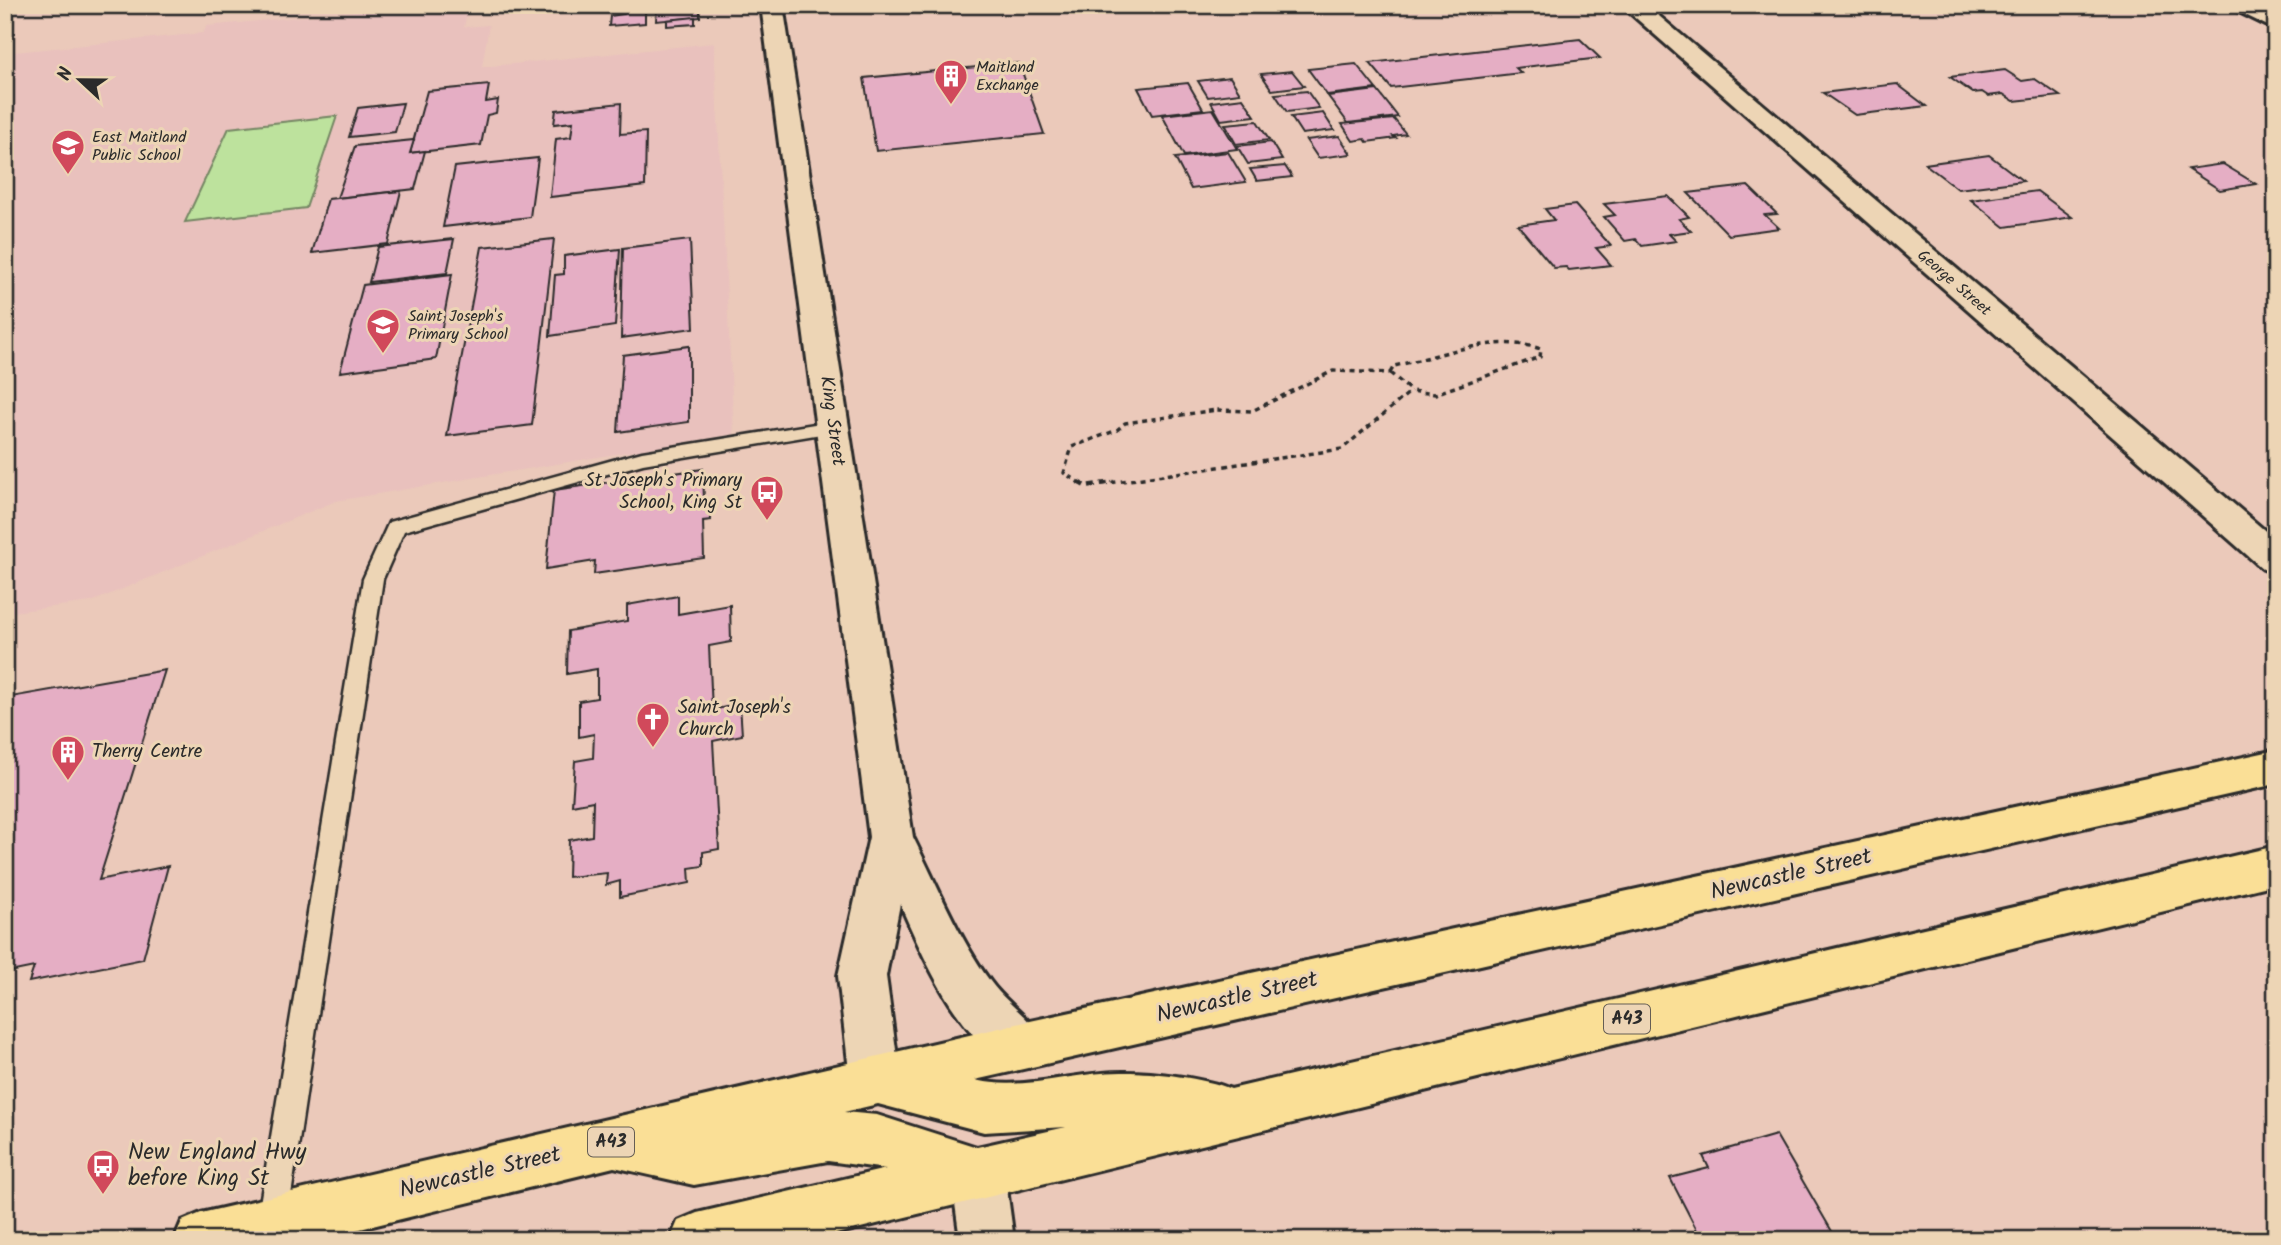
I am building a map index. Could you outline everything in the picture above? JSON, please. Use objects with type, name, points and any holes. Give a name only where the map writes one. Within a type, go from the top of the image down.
[{"type":"highway","name":"Newcastle Street","points":[[201,1240],[875,1079],[2276,767]]},
{"type":"highway","name":"A43","points":[[697,1240],[791,1230],[978,1174],[2276,866]]},
{"type":"highway","points":[[875,1079],[984,1107],[1034,1107],[1125,1096],[1242,1110]]},
{"type":"highway","points":[[609,1142],[694,1159],[828,1136],[877,1140],[978,1174]]},
{"type":"street","name":"King Street","points":[[772,5],[891,837],[948,957],[974,999],[1021,1046]]},
{"type":"street","name":"George Street","points":[[1632,5],[2276,560]]},
{"type":"street","points":[[2243,5],[2276,23]]},
{"type":"street","name":"King Street","points":[[875,1079],[862,976],[891,837]]},
{"type":"street","points":[[978,1174],[987,1240]]},
{"type":"lane","points":[[272,1223],[373,579],[396,527],[642,458],[833,427]]},
{"type":"path","points":[[1390,373],[1394,366],[1511,342],[1534,345],[1541,349],[1540,357],[1435,394],[1411,391],[1390,373],[1333,371],[1252,411],[1216,410],[1125,423],[1116,430],[1072,447],[1064,474],[1085,485],[1342,449],[1411,391]]},
{"type":"shaded area","name":"Saint Joseph's Primary School","points":[[420,5],[469,5],[464,27],[489,25],[482,67],[714,43],[734,434],[336,501],[91,602],[5,613],[5,53],[203,33],[207,26]]},
{"type":"green space","points":[[337,116],[306,208],[185,222],[229,128]]},
{"type":"building","points":[[657,5],[700,5],[700,17],[656,21]]},
{"type":"building","points":[[645,6],[645,23],[609,26],[610,16],[624,14],[624,8]]},
{"type":"building","points":[[695,17],[695,24],[667,26],[667,20]]},
{"type":"building","points":[[1580,39],[1600,58],[1516,68],[1521,73],[1391,88],[1370,63]]},
{"type":"building","name":"Maitland Exchange","points":[[1019,63],[1044,134],[876,151],[864,78]]},
{"type":"building","points":[[1356,64],[1376,89],[1327,95],[1308,69]]},
{"type":"building","points":[[2005,70],[2022,81],[2035,79],[2060,96],[2014,101],[2003,94],[1988,96],[1982,92],[1973,93],[1950,77]]},
{"type":"building","points":[[1292,71],[1304,86],[1272,90],[1261,74]]},
{"type":"building","points":[[1230,77],[1240,93],[1208,97],[1198,81]]},
{"type":"building","points":[[1188,83],[1203,109],[1152,115],[1138,88]]},
{"type":"building","points":[[1897,84],[1926,106],[1855,115],[1823,93]]},
{"type":"building","points":[[489,85],[486,102],[498,100],[496,113],[487,115],[481,145],[410,153],[427,91]]},
{"type":"building","points":[[1377,90],[1398,117],[1348,123],[1328,96]]},
{"type":"building","points":[[1307,91],[1319,108],[1287,112],[1275,94]]},
{"type":"building","points":[[1243,98],[1255,116],[1221,120],[1211,102]]},
{"type":"building","points":[[403,103],[395,132],[349,137],[358,108]]},
{"type":"building","points":[[621,103],[620,134],[646,132],[645,186],[550,197],[556,139],[571,137],[573,122],[554,124],[556,110]]},
{"type":"building","points":[[1213,109],[1237,149],[1184,156],[1162,115]]},
{"type":"building","points":[[1323,113],[1334,130],[1302,134],[1291,117]]},
{"type":"building","points":[[1394,119],[1406,134],[1367,142],[1365,139],[1353,141],[1342,124]]},
{"type":"building","points":[[1257,121],[1269,140],[1236,144],[1225,124]]},
{"type":"building","points":[[1339,136],[1351,154],[1318,158],[1306,140]]},
{"type":"building","points":[[414,140],[410,153],[425,151],[415,189],[337,198],[355,146]]},
{"type":"building","points":[[1271,142],[1282,160],[1248,164],[1237,146]]},
{"type":"building","points":[[1228,152],[1246,182],[1191,189],[1175,158]]},
{"type":"building","points":[[1989,155],[2023,181],[1958,189],[1925,164]]},
{"type":"building","points":[[538,158],[530,217],[443,227],[455,167]]},
{"type":"building","points":[[2223,164],[2256,184],[2220,190],[2188,169]]},
{"type":"building","points":[[1285,166],[1292,177],[1257,181],[1250,169]]},
{"type":"building","points":[[1748,186],[1777,214],[1765,215],[1779,228],[1729,235],[1688,193]]},
{"type":"building","points":[[401,191],[388,244],[312,253],[328,199]]},
{"type":"building","points":[[2037,191],[2072,217],[2005,227],[1971,200]]},
{"type":"building","points":[[1668,196],[1689,217],[1679,219],[1691,231],[1669,234],[1676,241],[1642,246],[1636,239],[1625,241],[1604,217],[1615,215],[1604,204]]},
{"type":"building","points":[[1575,205],[1611,246],[1596,248],[1611,265],[1569,270],[1566,267],[1554,268],[1518,225],[1554,220],[1545,209]]},
{"type":"building","points":[[454,239],[447,273],[369,282],[378,247]]},
{"type":"building","points":[[554,239],[532,425],[447,436],[482,247]]},
{"type":"building","points":[[690,240],[694,328],[621,338],[623,248]]},
{"type":"building","points":[[620,249],[615,326],[550,336],[555,275],[564,274],[564,256]]},
{"type":"building","points":[[452,274],[436,359],[340,372],[363,285]]},
{"type":"building","points":[[689,346],[689,422],[618,432],[623,355]]},
{"type":"building","points":[[703,469],[704,501],[710,500],[711,520],[703,521],[704,558],[594,574],[595,561],[546,569],[554,490]]},
{"type":"building","name":"Saint Joseph's Church","points":[[678,596],[678,614],[730,605],[731,642],[709,646],[712,710],[740,704],[742,735],[713,741],[719,849],[703,852],[703,866],[689,868],[690,883],[620,897],[620,881],[606,885],[607,873],[568,877],[569,840],[592,836],[593,801],[572,805],[575,761],[593,758],[594,734],[579,737],[579,701],[597,698],[597,669],[567,674],[568,631],[627,621],[627,605]]},
{"type":"building","name":"Therry Centre","points":[[165,670],[99,880],[168,866],[143,959],[29,982],[34,967],[5,973],[5,698]]},
{"type":"building","points":[[1776,1135],[1837,1240],[1702,1240],[1670,1178],[1709,1168],[1703,1156]]},
{"type":"place","name":"Maitland Exchange","points":[[951,106]]},
{"type":"place","name":"East Maitland Public School","points":[[68,176]]},
{"type":"place","name":"Saint Joseph's Primary School","points":[[383,355]]},
{"type":"place","name":"St Joseph's Primary School, King St","points":[[767,522]]},
{"type":"place","name":"Saint Joseph's Church","points":[[653,749]]},
{"type":"place","name":"Therry Centre","points":[[68,782]]},
{"type":"place","name":"New England Hwy before King St","points":[[103,1196]]}]
